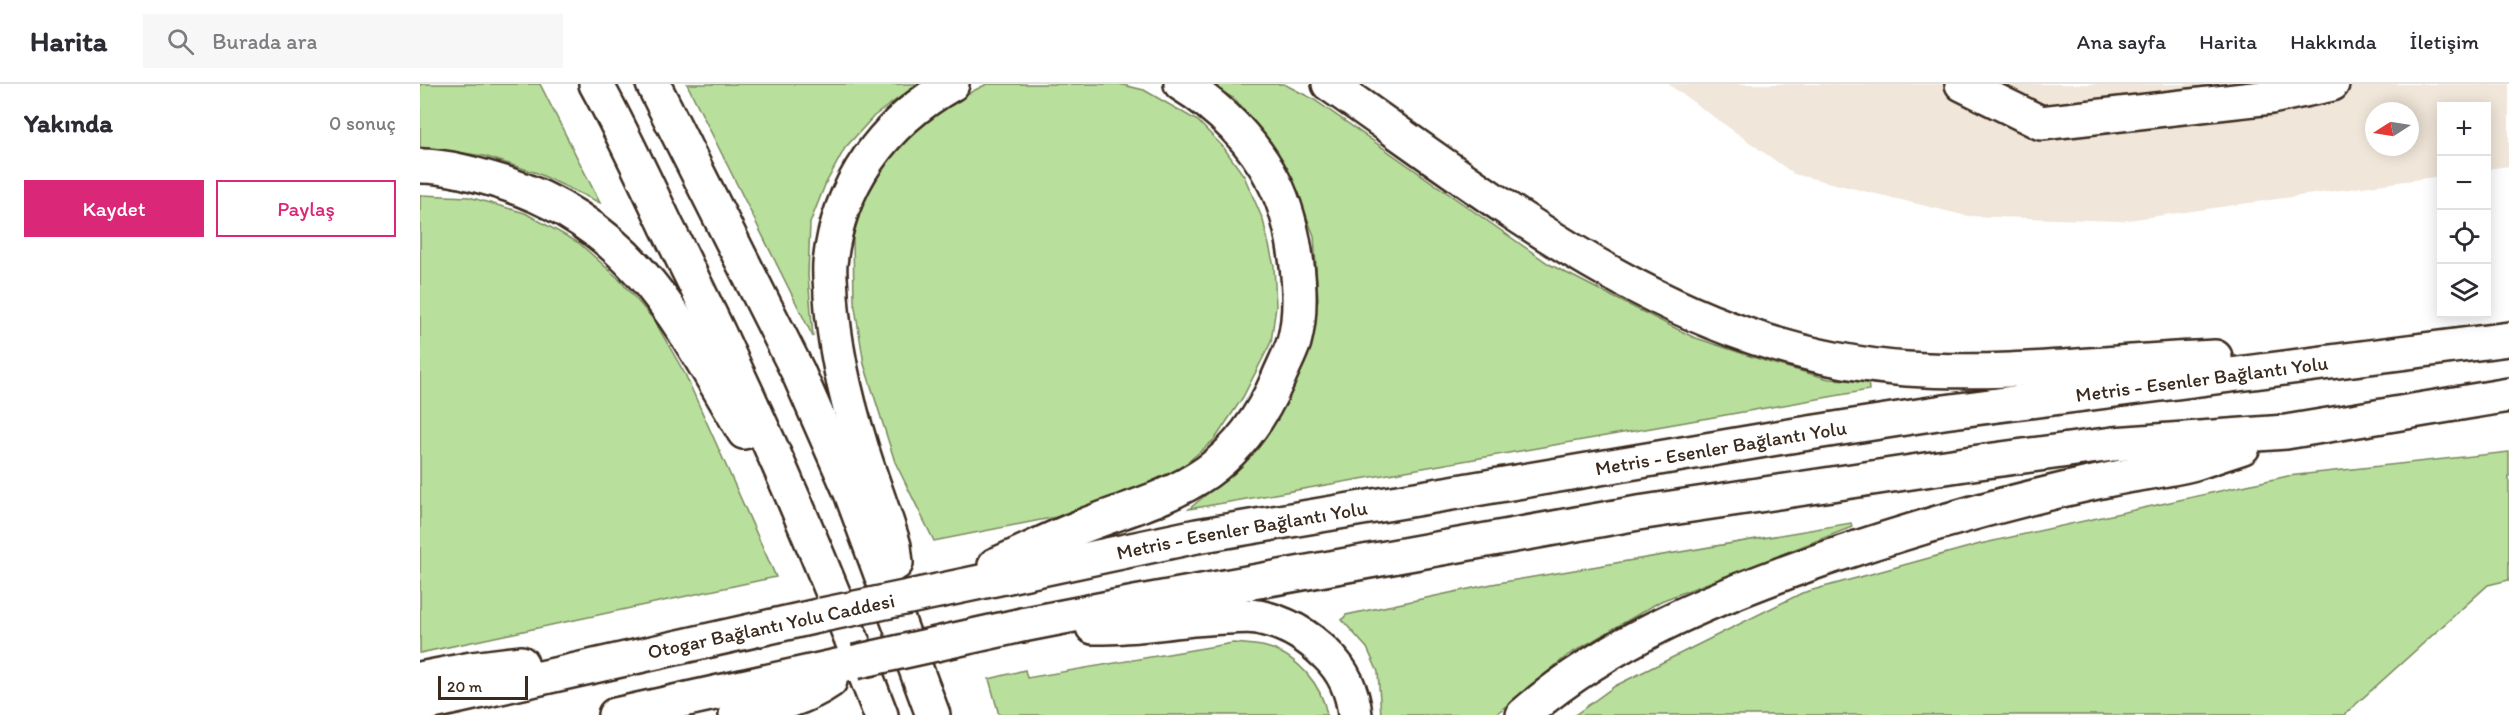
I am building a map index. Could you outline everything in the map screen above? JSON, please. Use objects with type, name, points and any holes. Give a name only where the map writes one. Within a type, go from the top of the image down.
[{"type":"main road","points":[[596,84],[712,316],[845,619],[881,715]]},
{"type":"main road","points":[[653,84],[798,372],[851,493],[933,715]]},
{"type":"main road","points":[[895,609],[899,583],[894,546],[860,443],[844,383],[833,326],[830,266],[837,222],[854,181],[871,154],[893,127],[925,99],[952,84]]},
{"type":"main road","points":[[938,591],[1079,527],[1164,497],[1198,477],[1234,448],[1257,422],[1274,388],[1294,342],[1299,303],[1297,262],[1289,226],[1275,183],[1256,154],[1226,117],[1181,84]]},
{"type":"main road","points":[[1329,84],[1589,262],[1691,315],[1787,348],[1852,362],[1903,369],[1958,372],[2009,372],[2233,356],[2322,362]]},
{"type":"main road","points":[[1962,84],[2041,123],[2271,97],[2326,85]]},
{"type":"main road","points":[[420,166],[476,174],[514,186],[562,207],[600,232],[635,264],[664,301],[691,341],[751,444],[794,499]]},
{"type":"main road","name":"Metris - Esenler Bağlantı Yolu","points":[[938,591],[1197,536],[1777,438],[1955,411],[2509,339]]},
{"type":"main road","points":[[615,715],[1022,626],[1157,599],[1661,510],[2113,444],[2286,432],[2509,395]]},
{"type":"main road","points":[[1523,715],[1589,666],[1647,632],[1712,601],[1774,577],[1882,539],[2102,481],[2194,463],[2286,432]]},
{"type":"main road","name":"Otogar Bağlantı Yolu Caddesi","points":[[603,662],[938,591]]},
{"type":"main road","points":[[1022,626],[1139,626],[1196,618],[1257,616],[1290,627],[1319,646],[1333,660],[1346,679],[1355,715]]},
{"type":"main road","points":[[420,679],[472,669],[545,661],[603,662]]},
{"type":"main road","points":[[420,705],[603,662]]},
{"type":"main road","points":[[736,715],[795,698],[819,688],[855,662]]},
{"type":"shaded area","points":[[1668,84],[2509,84],[2509,166],[2491,168],[2491,102],[2437,102],[2437,177],[2121,221],[1967,216],[1794,174]]},
{"type":"green space","points":[[420,84],[540,84],[600,203],[537,173],[484,156],[420,147]]},
{"type":"green space","points":[[687,84],[918,84],[874,116],[845,148],[825,185],[810,223],[808,275],[813,337]]},
{"type":"green space","points":[[987,84],[1119,84],[1144,90],[1198,121],[1224,148],[1244,176],[1263,220],[1274,266],[1276,306],[1271,342],[1243,397],[1215,439],[1175,473],[1125,496],[1056,517],[934,541],[895,462],[864,364],[854,301],[853,237],[866,191],[893,147],[933,111]]},
{"type":"green space","points":[[1208,84],[1284,84],[1313,99],[1549,264],[1693,337],[1771,363],[1829,379],[1868,381],[1869,390],[1189,509],[1240,466],[1271,427],[1305,363],[1318,299],[1314,236],[1295,186],[1273,146],[1235,99]]},
{"type":"green space","points":[[420,195],[469,197],[525,213],[579,243],[618,278],[654,320],[685,374],[776,577],[420,653]]},
{"type":"green space","points":[[2509,452],[2509,580],[2488,585],[2344,715],[1575,715],[1615,686],[1802,593],[1980,544],[2288,476]]},
{"type":"green space","points":[[1851,523],[1852,527],[1661,601],[1568,655],[1495,715],[1381,715],[1378,672],[1367,648],[1342,620],[1346,615],[1492,584]]},
{"type":"green space","points":[[1233,643],[1266,647],[1297,664],[1306,672],[1320,692],[1327,715],[999,715],[989,679],[1025,670],[1027,678]]}]
